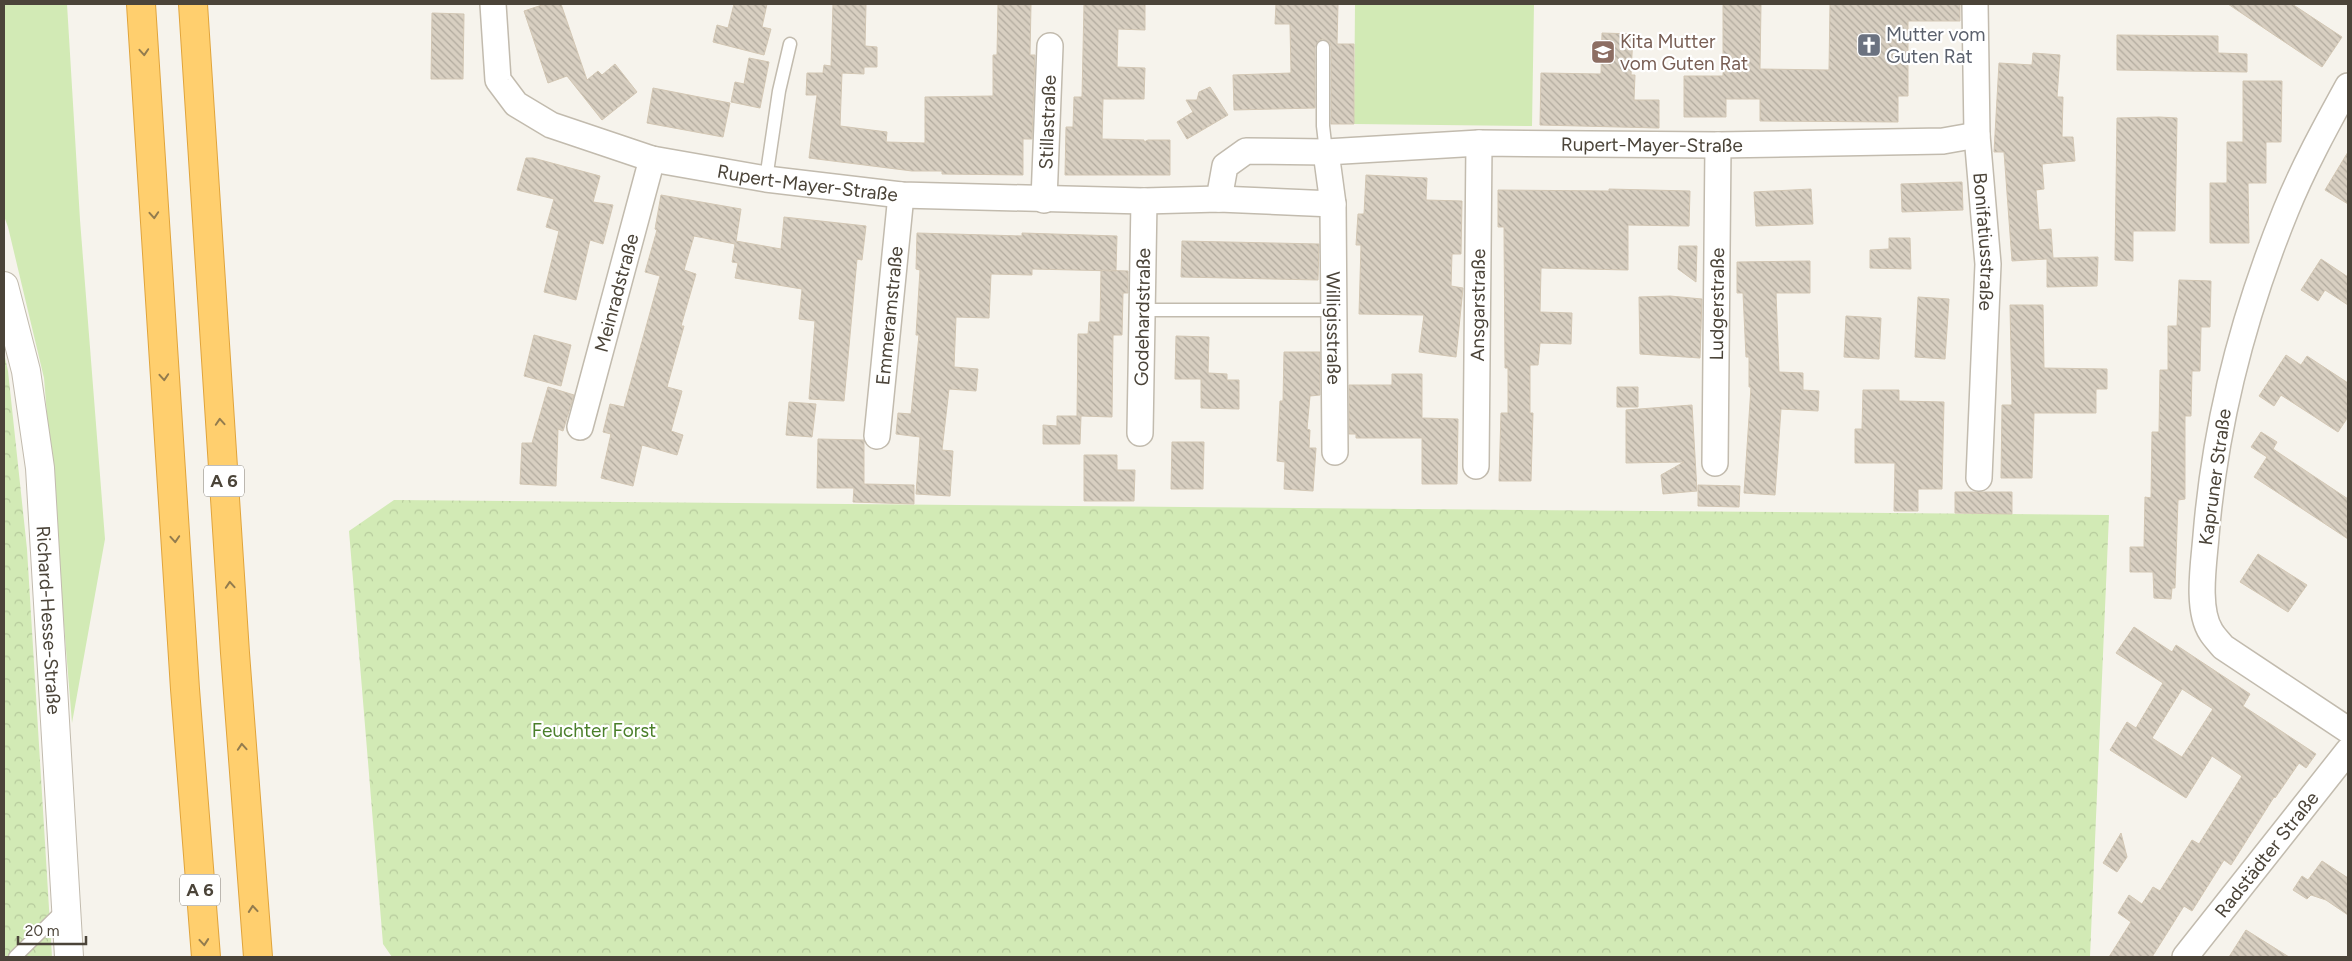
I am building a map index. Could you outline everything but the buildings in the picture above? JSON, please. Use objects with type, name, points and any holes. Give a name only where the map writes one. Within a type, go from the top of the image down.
[{"type":"highway","name":"A 6","points":[[141,4],[186,699],[206,957]]},
{"type":"highway","name":"A 6","points":[[193,4],[235,653],[258,957]]},
{"type":"street","name":"Rupert-Mayer-Straße","points":[[493,4],[498,80],[516,104],[552,125],[652,159],[766,179],[901,195],[1044,200],[1144,201],[1219,199],[1333,204]]},
{"type":"street","name":"Bonifatiusstraße","points":[[1975,4],[1976,135],[1988,264],[1979,478]]},
{"type":"street","name":"Stillastraße","points":[[1044,200],[1050,46]]},
{"type":"street","name":"Kapruner Straße","points":[[2348,86],[2285,211],[2250,314],[2226,400],[2214,460],[2203,580],[2203,610],[2210,631],[2223,647],[2348,730]]},
{"type":"street","name":"Rupert-Mayer-Straße","points":[[1219,199],[1225,166],[1246,151],[1326,152],[1479,143],[1718,145],[1943,141],[1976,135]]},
{"type":"street","name":"Ansgarstraße","points":[[1476,466],[1479,143]]},
{"type":"street","name":"Ludgerstraße","points":[[1715,463],[1718,145]]},
{"type":"street","points":[[1326,152],[1333,204]]},
{"type":"street","name":"Meinradstraße","points":[[580,427],[652,159]]},
{"type":"street","name":"Emmeramstraße","points":[[877,436],[901,195]]},
{"type":"street","name":"Godehardstraße","points":[[1140,432],[1144,201]]},
{"type":"street","name":"Willigisstraße","points":[[1333,204],[1334,452]]},
{"type":"street","name":"Richard-Hesse-Straße","points":[[4,286],[26,371],[40,468],[69,957]]},
{"type":"street","name":"Radstädter Straße","points":[[2184,957],[2348,751]]},
{"type":"lane","points":[[766,179],[779,91],[790,44]]},
{"type":"lane","points":[[1323,46],[1323,126],[1326,152]]},
{"type":"lane","points":[[1142,310],[1334,310]]},
{"type":"lane","points":[[16,957],[66,907]]},
{"type":"green space","points":[[4,4],[67,4],[80,220],[105,539],[72,723],[44,378],[4,216]]},
{"type":"green space","points":[[1355,4],[1534,4],[1532,126],[1354,124]]},
{"type":"green space","points":[[4,353],[8,371],[27,549],[52,957],[4,957]]},
{"type":"green space","name":"Feuchter Forst","points":[[394,500],[2109,515],[2090,957],[392,957],[383,944],[349,531]]},
{"type":"place","name":"Mutter vom Guten Rat","points":[[1869,45]]},
{"type":"place","name":"Kita Mutter vom Guten Rat","points":[[1603,52]]}]
